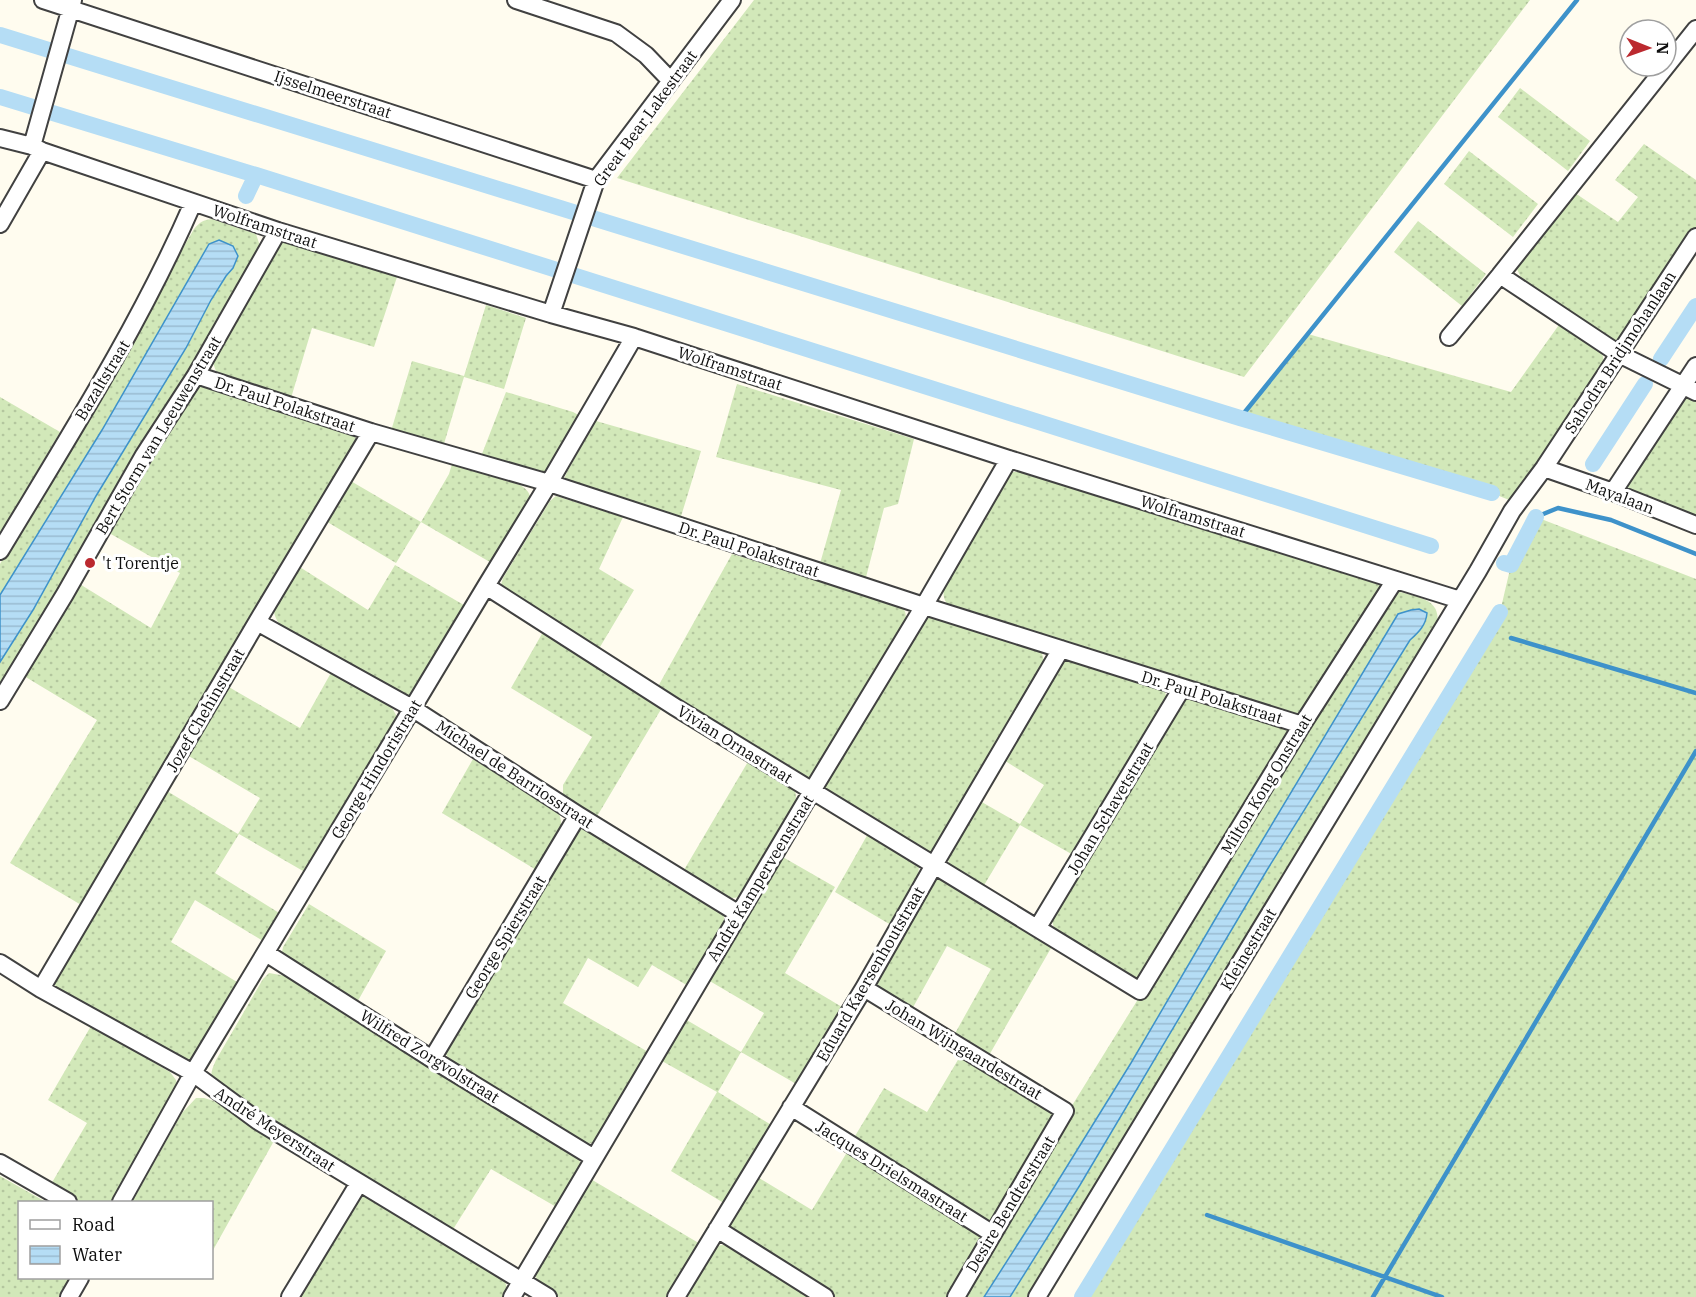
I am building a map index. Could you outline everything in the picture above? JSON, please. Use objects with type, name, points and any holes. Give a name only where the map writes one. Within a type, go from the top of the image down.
[{"type":"street","name":"Ijsselmeerstraat","points":[[43,0],[72,4],[596,180]]},
{"type":"street","points":[[516,0],[616,33],[646,55],[670,80]]},
{"type":"street","name":"Great Bear Lakestraat","points":[[553,307],[596,180],[732,0]]},
{"type":"street","points":[[0,224],[36,145],[72,4]]},
{"type":"street","points":[[1449,337],[1696,29]]},
{"type":"street","name":"Wolframstraat","points":[[0,138],[36,145],[193,203],[278,231],[553,307],[634,337],[1009,459],[1460,600]]},
{"type":"street","name":"Bazaltstraat","points":[[0,551],[130,332],[177,240],[193,203]]},
{"type":"street","name":"Bert Storm van Leeuwenstraat","points":[[0,701],[65,594],[144,455],[196,375],[278,231]]},
{"type":"street","name":"Sahodra Bridjmohanlaan","points":[[1460,600],[1512,511],[1544,468],[1696,237]]},
{"type":"street","points":[[1500,275],[1619,354],[1689,389]]},
{"type":"street","name":"George Hindoristraat","points":[[122,1201],[193,1073],[549,483],[634,337]]},
{"type":"street","points":[[1613,492],[1689,389],[1696,366]]},
{"type":"street","name":"Dr. Paul Polakstraat","points":[[196,375],[371,432],[549,483],[924,606],[1302,725]]},
{"type":"street","name":"Jozef Chehinstraat","points":[[41,988],[371,432]]},
{"type":"street","name":"André Kamperveenstraat","points":[[512,1297],[924,606],[1009,459]]},
{"type":"street","name":"Mayalaan","points":[[1544,468],[1696,525]]},
{"type":"street","name":"Milton Kong Onstraat","points":[[1140,991],[1302,725],[1395,580]]},
{"type":"street","name":"Vivian Ornastraat","points":[[486,586],[675,707],[1140,991]]},
{"type":"street","name":"Kleinestraat","points":[[1036,1297],[1460,600]]},
{"type":"street","name":"Michael de Barriosstraat","points":[[257,622],[412,708],[578,815],[739,914]]},
{"type":"street","name":"Eduard Kaersenhoutstraat","points":[[676,1297],[864,988],[1061,649]]},
{"type":"street","name":"Johan Schavetstraat","points":[[1038,927],[1182,688]]},
{"type":"street","name":"George Spierstraat","points":[[432,1059],[578,815]]},
{"type":"street","name":"Wilfred Zorgvolstraat","points":[[266,953],[432,1059],[594,1158]]},
{"type":"street","name":"André Meyerstraat","points":[[0,963],[193,1073],[258,1122],[548,1297]]},
{"type":"street","name":"Johan Wijngaardestraat","points":[[864,988],[1065,1111]]},
{"type":"street","name":"Jacques Drielsmastraat","points":[[791,1107],[993,1234]]},
{"type":"street","name":"Desire Bendterstraat","points":[[956,1297],[1065,1111]]},
{"type":"street","points":[[0,1163],[65,1201]]},
{"type":"street","points":[[290,1297],[359,1183]]},
{"type":"street","points":[[717,1229],[825,1297]]},
{"type":"street","points":[[69,1297],[79,1279]]},
{"type":"green space","points":[[754,0],[1530,0],[1244,377],[617,178]]},
{"type":"green space","points":[[1520,88],[1590,141],[1568,171],[1498,117]]},
{"type":"green space","points":[[1644,144],[1696,180],[1696,230],[1625,334],[1617,341],[1607,338],[1522,280],[1517,269],[1518,260],[1575,193],[1618,222],[1638,197],[1615,180]]},
{"type":"green space","points":[[1469,151],[1538,204],[1513,237],[1444,184]]},
{"type":"green space","points":[[212,219],[256,234],[260,246],[259,252],[0,688],[0,662],[33,610],[96,496],[186,348],[211,300],[233,268],[238,256],[102,430],[0,595],[0,564],[194,229],[202,222]]},
{"type":"green space","points":[[1418,221],[1486,274],[1462,306],[1394,252]]},
{"type":"green space","points":[[282,242],[289,242],[397,277],[374,347],[312,328],[291,398],[224,378],[216,370],[213,359],[276,247]]},
{"type":"green space","points":[[486,305],[526,318],[504,389],[464,377],[443,447],[391,431],[412,361],[464,376]]},
{"type":"green space","points":[[1561,322],[1602,352],[1604,362],[1514,502],[1492,493],[1240,418],[1308,334],[1511,392]]},
{"type":"green space","points":[[202,382],[349,430],[358,445],[83,906],[10,863],[97,720],[24,676],[78,583],[151,628],[180,573],[109,533],[187,396]]},
{"type":"green space","points":[[737,384],[914,439],[898,504],[884,508],[865,581],[819,567],[841,490],[716,457]]},
{"type":"green space","points":[[506,392],[573,412],[582,417],[550,475],[480,459]]},
{"type":"green space","points":[[0,397],[60,432],[0,534]]},
{"type":"green space","points":[[1687,398],[1696,399],[1696,518],[1626,491],[1625,483],[1680,402]]},
{"type":"green space","points":[[596,421],[701,451],[679,523],[565,486],[564,479],[567,472]]},
{"type":"green space","points":[[452,464],[520,485],[527,490],[530,496],[531,502],[495,565],[421,522],[449,474]]},
{"type":"green space","points":[[1012,472],[1025,472],[1381,583],[1384,587],[1301,719],[951,608],[944,599],[945,582],[1004,480]]},
{"type":"green space","points":[[349,480],[421,522],[396,563],[324,520]]},
{"type":"green space","points":[[556,496],[623,517],[599,569],[634,590],[597,652],[500,588],[503,578],[550,501]]},
{"type":"green space","points":[[1536,517],[1696,579],[1696,1297],[1082,1297],[1500,612],[1511,565]]},
{"type":"green space","points":[[732,554],[899,604],[905,613],[905,624],[816,770],[808,778],[799,778],[656,690]]},
{"type":"green space","points":[[395,565],[469,608],[412,697],[403,699],[283,628],[274,612],[274,604],[281,589],[298,566],[368,610]]},
{"type":"green space","points":[[1392,590],[1418,597],[1432,604],[1438,618],[1436,629],[1030,1297],[1010,1297],[1080,1185],[1267,870],[1410,640],[1419,631],[1398,614],[1131,1063],[984,1297],[959,1297],[1068,1112]]},
{"type":"green space","points":[[930,616],[1036,646],[1042,653],[1044,662],[933,854],[926,855],[820,791],[920,623]]},
{"type":"green space","points":[[543,632],[663,706],[596,818],[563,798],[563,785],[592,737],[511,688]]},
{"type":"green space","points":[[1073,658],[1160,687],[1165,692],[1167,700],[1075,856],[1020,825],[983,887],[951,868],[948,860],[949,853],[980,801],[1020,824],[1044,785],[1002,759],[1059,666]]},
{"type":"green space","points":[[332,671],[391,706],[396,715],[397,725],[310,875],[239,834],[215,873],[284,916],[268,944],[195,900],[171,942],[242,985],[188,1067],[56,989],[54,980],[162,788],[238,834],[260,798],[187,755],[227,686],[300,728]]},
{"type":"green space","points":[[1196,696],[1286,724],[1293,732],[1142,978],[1134,980],[1055,932],[1051,916],[1179,699]]},
{"type":"green space","points":[[473,759],[557,810],[561,826],[560,834],[538,871],[442,813]]},
{"type":"green space","points":[[749,760],[791,785],[796,800],[742,897],[732,898],[684,870]]},
{"type":"green space","points":[[585,827],[723,914],[725,921],[723,929],[690,987],[652,965],[638,987],[588,958],[563,1003],[650,1053],[599,1139],[594,1143],[586,1144],[451,1063],[445,1052],[577,829]]},
{"type":"green space","points":[[869,832],[918,862],[919,870],[914,887],[891,925],[835,892]]},
{"type":"green space","points":[[781,856],[835,887],[785,973],[842,1007],[798,1085],[741,1052],[764,1013],[708,980]]},
{"type":"green space","points":[[939,875],[1054,943],[988,1057],[953,1037],[991,969],[947,946],[911,1011],[875,991],[874,977],[932,878]]},
{"type":"green space","points":[[309,904],[386,951],[355,1006],[281,957],[283,947]]},
{"type":"green space","points":[[269,973],[286,976],[579,1158],[581,1167],[558,1208],[491,1169],[452,1231],[215,1088],[211,1074],[216,1060],[263,979]]},
{"type":"green space","points":[[685,1019],[741,1052],[718,1092],[773,1126],[727,1205],[671,1171],[717,1092],[662,1061]]},
{"type":"green space","points":[[91,1026],[170,1072],[179,1090],[119,1201],[66,1201],[47,1191],[87,1123],[48,1100]]},
{"type":"green space","points":[[962,1053],[1054,1113],[1052,1125],[993,1221],[982,1221],[852,1141],[884,1088],[927,1112]]},
{"type":"green space","points":[[196,1098],[204,1098],[214,1101],[275,1139],[213,1250],[213,1201],[133,1201],[182,1113]]},
{"type":"green space","points":[[849,1149],[982,1234],[983,1241],[952,1297],[834,1297],[733,1234],[727,1227],[754,1175],[812,1210]]},
{"type":"green space","points":[[0,1176],[44,1201],[18,1201],[18,1279],[76,1279],[66,1297],[0,1297]]},
{"type":"green space","points":[[589,1178],[702,1245],[671,1297],[559,1297],[541,1286],[535,1273]]},
{"type":"green space","points":[[363,1193],[498,1273],[505,1281],[507,1289],[503,1297],[296,1297],[356,1196]]},
{"type":"green space","points":[[715,1246],[731,1247],[812,1297],[683,1297]]},
{"type":"water","points":[[219,240],[233,246],[238,256],[233,268],[211,300],[186,348],[96,496],[33,610],[0,662],[0,595],[102,430],[209,244]]},
{"type":"water","points":[[1419,609],[1427,613],[1424,625],[1410,640],[1267,870],[1080,1185],[1010,1297],[984,1297],[1131,1063],[1398,614]]},
{"type":"waterway","points":[[1240,418],[1577,0]]},
{"type":"waterway","points":[[0,35],[1240,418],[1492,493]]},
{"type":"waterway","points":[[0,97],[256,175],[1431,546]]},
{"type":"waterway","points":[[246,196],[256,175]]},
{"type":"waterway","points":[[1661,359],[1696,306]]},
{"type":"waterway","points":[[1593,464],[1645,384]]},
{"type":"waterway","points":[[1536,517],[1558,508],[1611,520],[1696,554]]},
{"type":"waterway","points":[[1504,563],[1511,565],[1536,517]]},
{"type":"waterway","points":[[1082,1297],[1500,612]]},
{"type":"waterway","points":[[1511,638],[1696,693]]},
{"type":"waterway","points":[[1373,1297],[1696,751]]},
{"type":"waterway","points":[[1207,1215],[1442,1297]]},
{"type":"place","name":"'t Torentje","points":[[90,563]]}]
